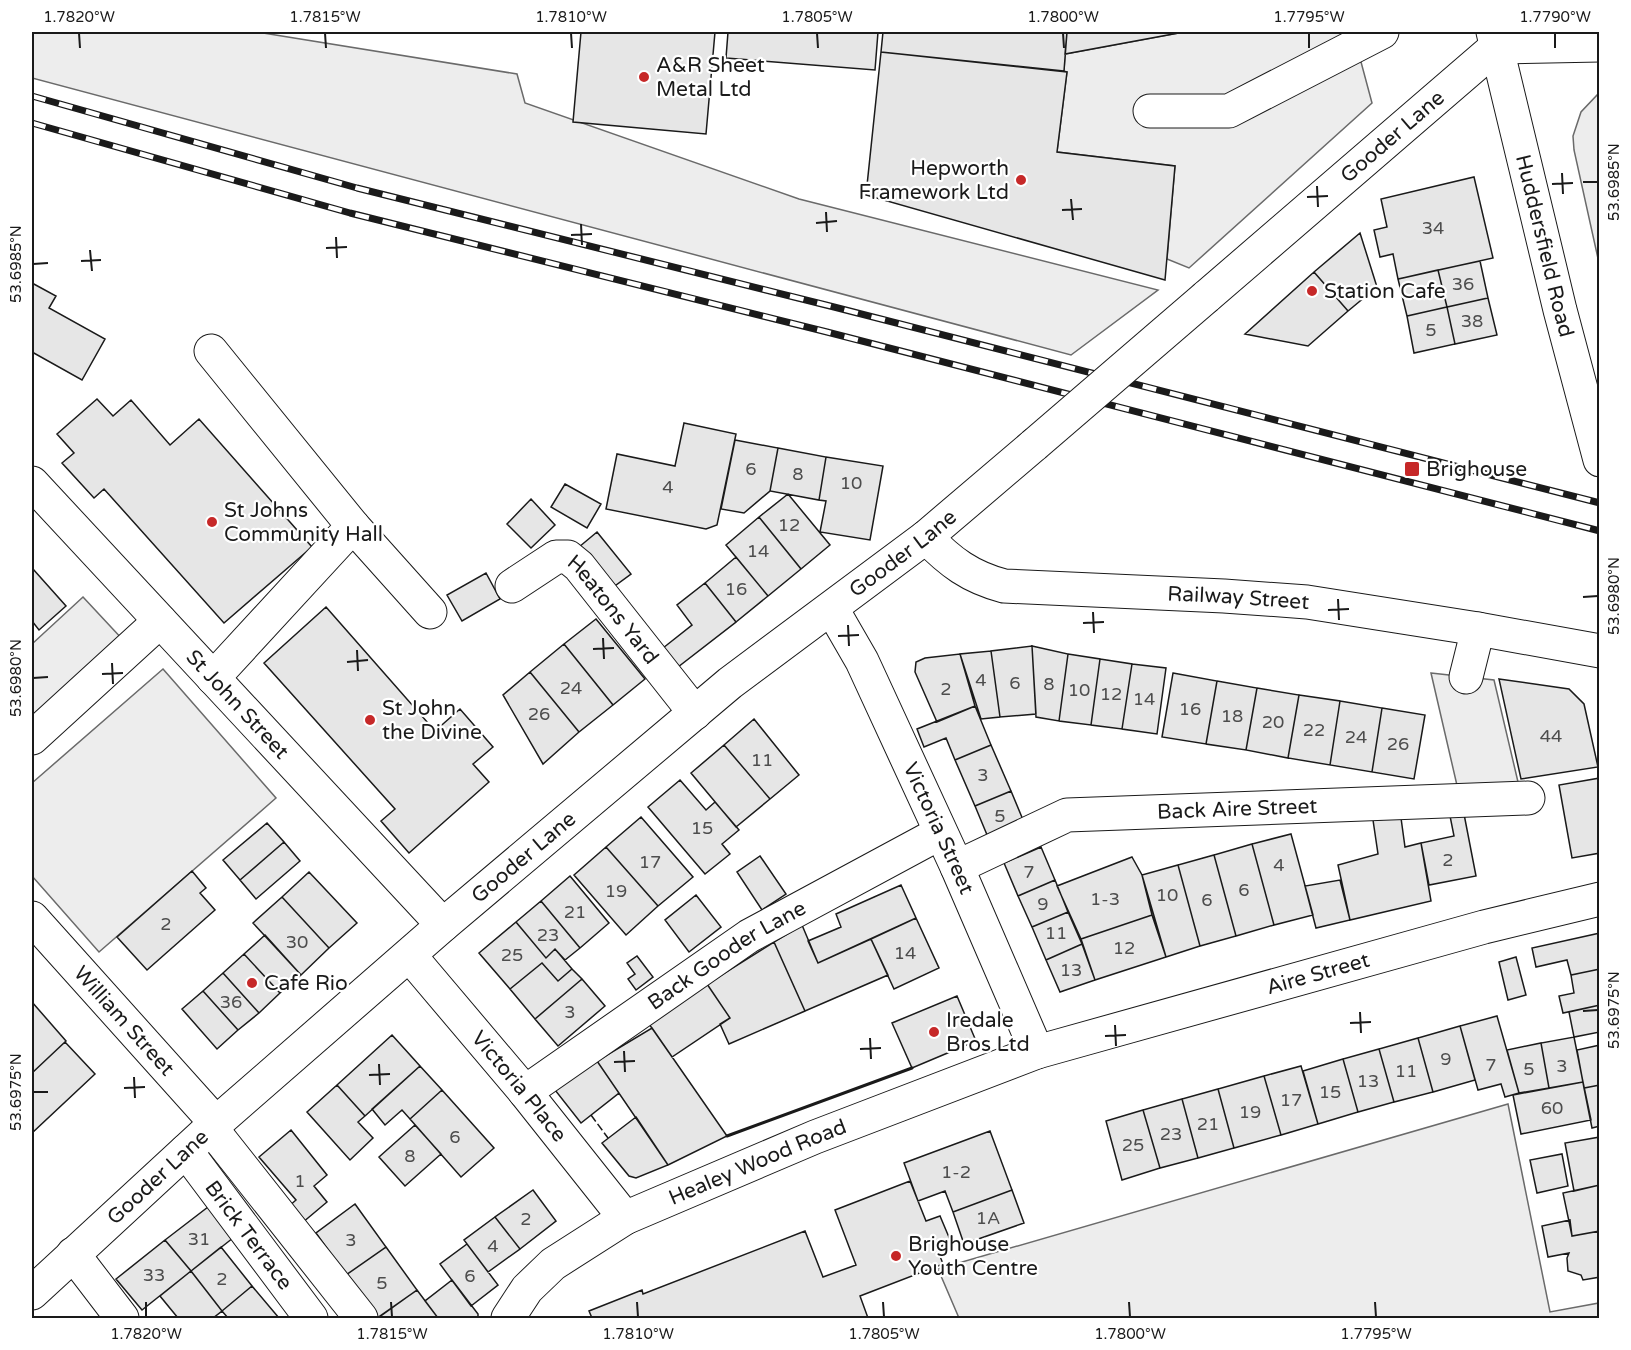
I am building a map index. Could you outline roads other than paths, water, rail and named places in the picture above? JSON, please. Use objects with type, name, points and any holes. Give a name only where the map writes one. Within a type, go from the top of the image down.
[{"type":"street","points":[[1149,111],[1229,111],[1382,32]]},
{"type":"street","points":[[1494,39],[1599,45]]},
{"type":"street","name":"Gooder Lane","points":[[32,1293],[186,1151],[443,925],[730,683],[926,537],[1206,297],[1494,39]]},
{"type":"street","name":"Huddersfield Road","points":[[1494,39],[1599,460]]},
{"type":"street","points":[[211,351],[353,526],[430,612]]},
{"type":"street","name":"St John Street","points":[[32,483],[443,925]]},
{"type":"street","points":[[213,678],[353,526]]},
{"type":"street","name":"Railway Street","points":[[926,537],[946,557],[969,573],[1004,586],[1307,602],[1599,651]]},
{"type":"street","name":"Heatons Yard","points":[[512,586],[556,557],[568,557],[579,567],[695,713]]},
{"type":"street","name":"Victoria Street","points":[[832,609],[862,661],[957,867],[1037,1052]]},
{"type":"street","points":[[32,738],[160,621]]},
{"type":"street","points":[[1466,677],[1478,629]]},
{"type":"street","name":"Back Aire Street","points":[[957,867],[1067,815],[1528,798]]},
{"type":"street","name":"Back Gooder Lane","points":[[525,1092],[749,936],[940,833]]},
{"type":"street","name":"Aire Street","points":[[1037,1052],[1484,927],[1599,899]]},
{"type":"street","name":"William Street","points":[[32,918],[214,1126],[362,1318]]},
{"type":"street","name":"Victoria Place","points":[[410,956],[525,1092],[625,1218]]},
{"type":"street","name":"Healey Wood Road","points":[[508,1318],[527,1289],[553,1264],[625,1218],[815,1137],[1037,1052]]},
{"type":"street","name":"Brick Terrace","points":[[186,1151],[311,1318]]},
{"type":"street","points":[[73,1254],[122,1318]]},
{"type":"railway","points":[[32,96],[357,188],[834,307],[1600,503]]},
{"type":"railway","points":[[32,123],[350,213],[827,332],[1600,531]]},
{"type":"place","name":"A&R Sheet Metal Ltd","points":[[644,77]]},
{"type":"place","name":"Hepworth Framework Ltd","points":[[1021,180]]},
{"type":"place","name":"Station Cafe","points":[[1312,291]]},
{"type":"place","name":"Brighouse","points":[[1412,469]]},
{"type":"place","name":"St Johns Community Hall","points":[[212,522]]},
{"type":"place","name":"St John the Divine","points":[[370,720]]},
{"type":"place","name":"Cafe Rio","points":[[252,983]]},
{"type":"place","name":"Iredale Bros Ltd","points":[[934,1032]]},
{"type":"place","name":"Brighouse Youth Centre","points":[[896,1256]]}]
